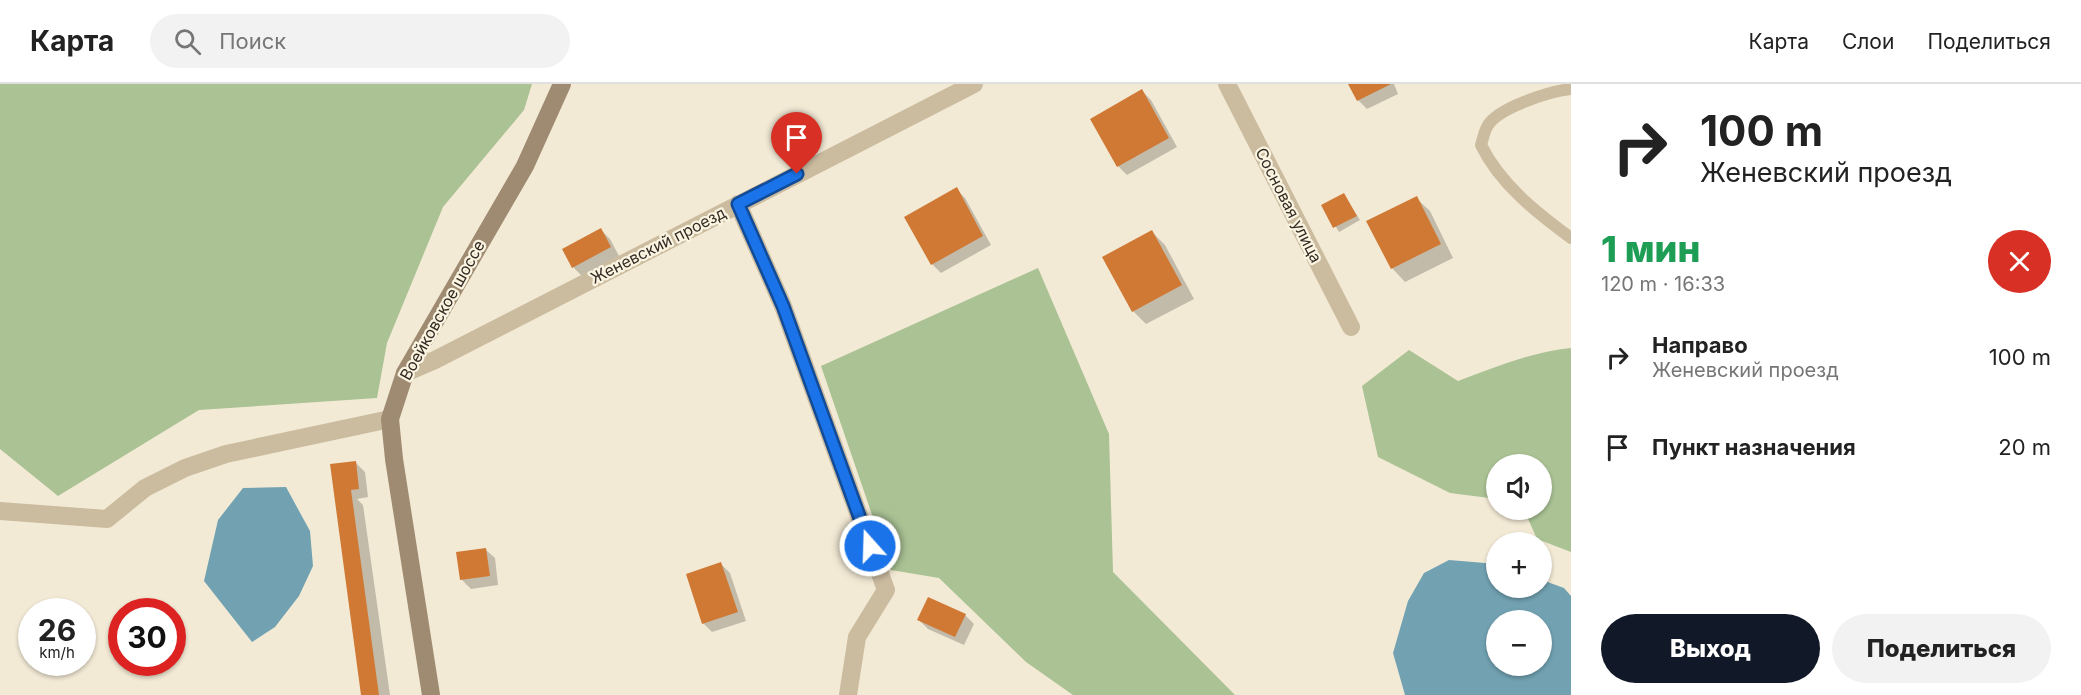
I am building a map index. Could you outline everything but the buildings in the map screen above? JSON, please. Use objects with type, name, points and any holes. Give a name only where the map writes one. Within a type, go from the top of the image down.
[{"type":"street","name":"Воейковское шоссе","points":[[431,695],[394,459],[390,419],[405,373],[525,166],[562,84]]},
{"type":"street","name":"Женевский проезд","points":[[405,373],[435,360],[974,84]]},
{"type":"street","name":"Сосновая улица","points":[[1227,84],[1351,327]]},
{"type":"street","points":[[738,204],[783,306],[886,590],[857,637],[848,695]]},
{"type":"street","points":[[0,512],[106,519],[146,488],[185,468],[226,454],[390,419]]},
{"type":"lane","points":[[1571,89],[1536,96],[1500,115],[1487,125],[1481,145],[1490,162],[1505,181],[1571,238]]},
{"type":"green space","points":[[0,84],[532,84],[524,110],[443,207],[387,343],[377,398],[199,410],[58,496],[0,449]]},
{"type":"green space","points":[[1038,268],[1109,434],[1113,572],[1235,695],[1073,695],[1026,662],[939,578],[891,570],[821,366]]},
{"type":"green space","points":[[1571,348],[1571,552],[1552,545],[1552,532],[1534,532],[1528,520],[1552,520],[1552,454],[1486,454],[1486,498],[1450,493],[1378,457],[1362,386],[1409,350],[1458,381],[1500,365]]},
{"type":"water","points":[[286,487],[310,531],[313,566],[299,596],[275,627],[252,642],[204,581],[218,520],[243,488]]},
{"type":"water","points":[[1449,560],[1486,563],[1486,598],[1552,598],[1552,584],[1564,588],[1571,596],[1571,695],[1405,695],[1393,653],[1408,601],[1424,573]]},
{"type":"route","points":[[797,174],[738,204],[783,306],[870,546]]}]
